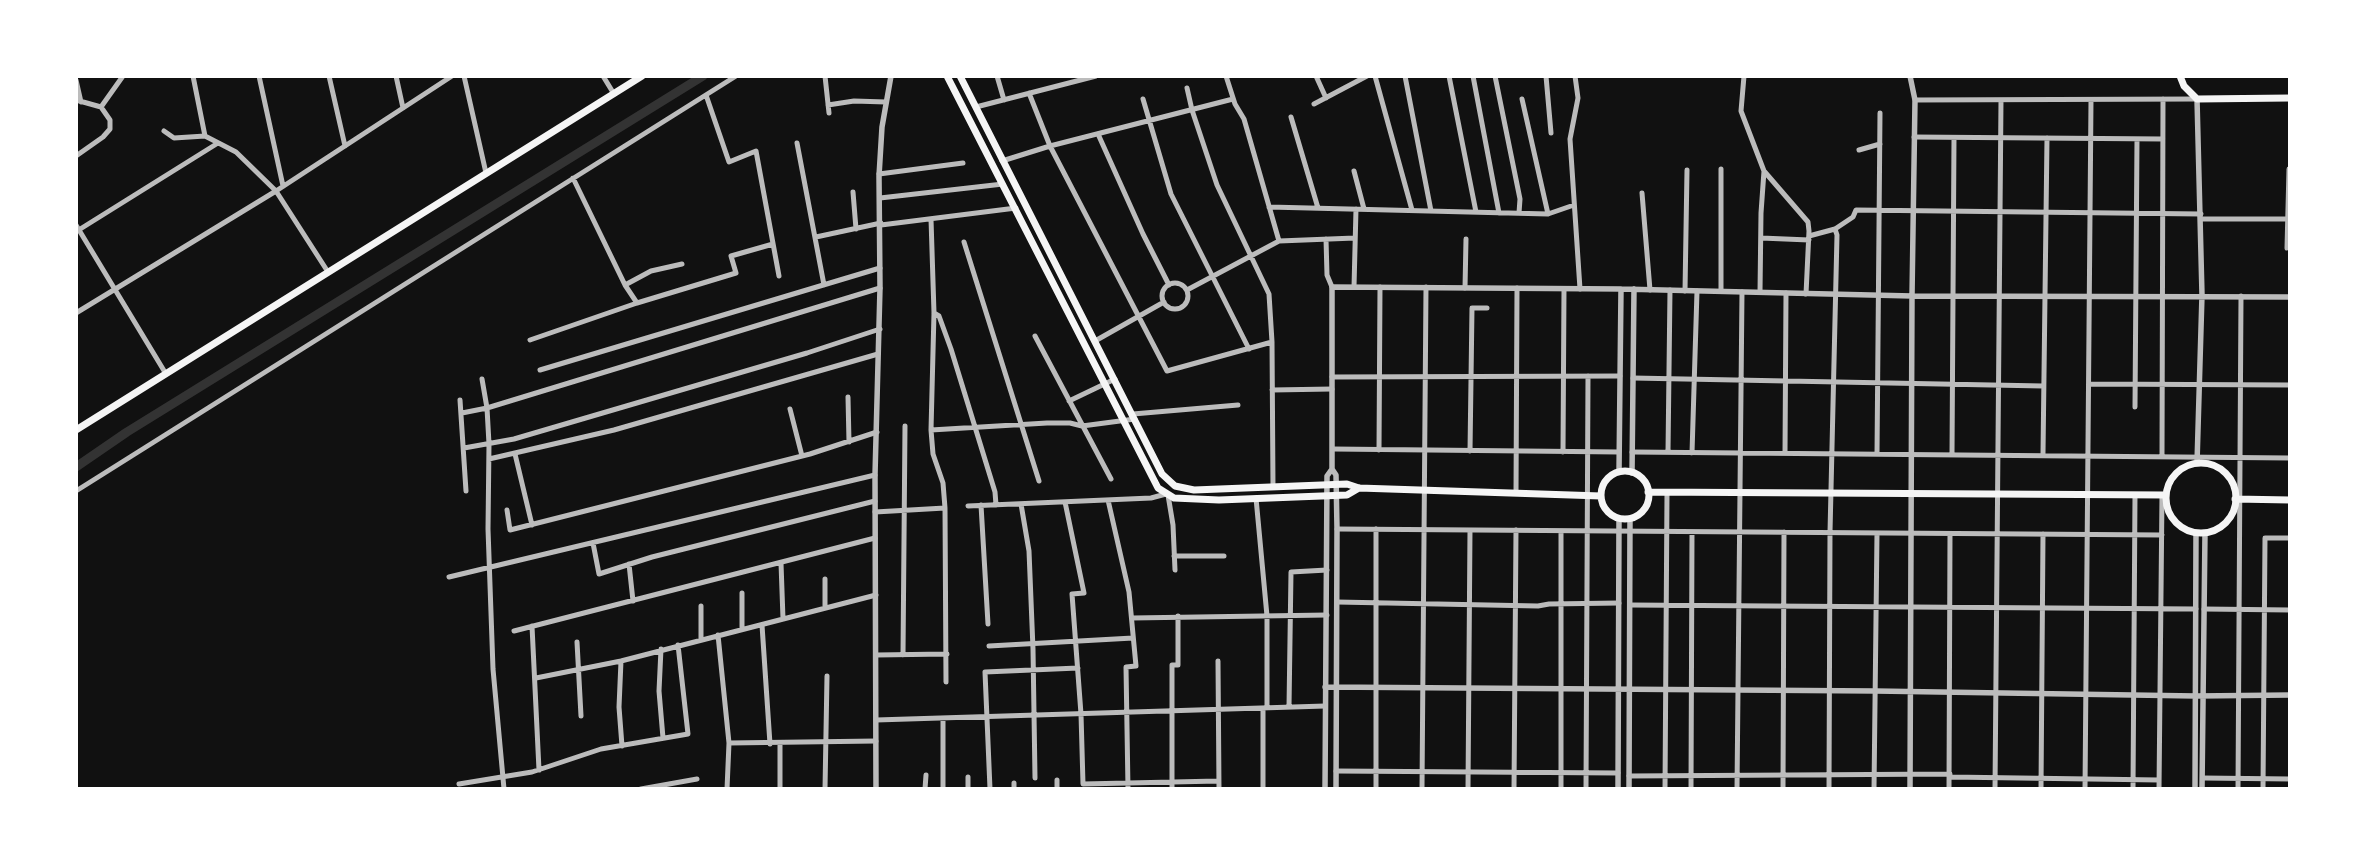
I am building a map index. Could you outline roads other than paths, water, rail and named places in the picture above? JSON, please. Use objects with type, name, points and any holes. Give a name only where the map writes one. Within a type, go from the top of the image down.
[{"type":"main road","points":[[76,430],[642,76]]},
{"type":"main road","points":[[947,76],[1016,208],[1154,482],[1167,495],[1183,499],[1327,497],[1347,495],[1359,488]]},
{"type":"main road","points":[[960,76],[1162,474],[1175,486],[1194,490],[1347,484],[1359,488],[1601,496]]},
{"type":"main road","points":[[2180,76],[2184,86],[2197,99],[2290,98]]},
{"type":"main road","points":[[2197,460],[2219,468],[2228,476],[2234,486],[2238,499],[2229,519],[2221,527],[2205,533],[2196,533],[2178,525],[2171,517],[2164,495],[2176,474],[2197,460]]},
{"type":"main road","points":[[1619,472],[1632,473],[1646,484],[1648,492],[1645,507],[1640,513],[1630,518],[1619,518],[1606,510],[1601,496],[1605,482],[1619,472]]},
{"type":"main road","points":[[1648,492],[2164,495]]},
{"type":"main road","points":[[2238,499],[2290,500]]},
{"type":"street","points":[[102,107],[123,76]]},
{"type":"street","points":[[193,76],[205,136]]},
{"type":"street","points":[[259,76],[283,186]]},
{"type":"street","points":[[329,76],[345,146]]},
{"type":"street","points":[[396,76],[403,108]]},
{"type":"street","points":[[76,313],[276,191],[452,76]]},
{"type":"street","points":[[464,76],[486,174]]},
{"type":"street","points":[[603,76],[614,94]]},
{"type":"street","points":[[76,491],[736,76]]},
{"type":"street","points":[[825,76],[829,113]]},
{"type":"street","points":[[876,789],[875,475],[880,329],[881,224],[879,174],[886,102],[891,76]]},
{"type":"street","points":[[998,76],[1004,100]]},
{"type":"street","points":[[976,107],[1096,76]]},
{"type":"street","points":[[1226,76],[1233,99],[1244,119],[1279,241]]},
{"type":"street","points":[[1316,76],[1326,98]]},
{"type":"street","points":[[1314,104],[1367,76]]},
{"type":"street","points":[[1375,76],[1412,210]]},
{"type":"street","points":[[1405,76],[1431,211]]},
{"type":"street","points":[[1449,76],[1476,212]]},
{"type":"street","points":[[1473,76],[1499,213]]},
{"type":"street","points":[[1496,76],[1520,199],[1519,213]]},
{"type":"street","points":[[1546,76],[1551,132]]},
{"type":"street","points":[[1576,76],[1578,98],[1570,139],[1580,289]]},
{"type":"street","points":[[1744,76],[1741,111],[1764,171],[1808,222],[1806,294]]},
{"type":"street","points":[[1910,76],[1915,100],[1912,296],[1913,495],[1910,789]]},
{"type":"street","points":[[76,80],[78,101],[102,107],[110,120],[110,129],[103,137],[76,156]]},
{"type":"street","points":[[1187,88],[1192,110],[1217,185],[1269,294],[1272,342],[1273,487]]},
{"type":"street","points":[[1029,93],[1050,146],[1167,371],[1272,342]]},
{"type":"street","points":[[706,95],[729,162],[756,151],[779,276]]},
{"type":"street","points":[[1143,99],[1170,194],[1249,349]]},
{"type":"street","points":[[1002,161],[1050,146],[1233,99]]},
{"type":"street","points":[[1522,99],[1548,214]]},
{"type":"street","points":[[2162,457],[2163,99]]},
{"type":"street","points":[[1915,100],[2197,99],[2202,295],[2197,460]]},
{"type":"street","points":[[1995,789],[2000,100]]},
{"type":"street","points":[[2085,789],[2091,100]]},
{"type":"street","points":[[828,105],[854,101],[886,102]]},
{"type":"street","points":[[1877,454],[1880,112]]},
{"type":"street","points":[[1291,117],[1318,208]]},
{"type":"street","points":[[164,131],[174,138],[205,136],[236,152],[276,191],[328,272]]},
{"type":"street","points":[[1098,134],[1143,234],[1169,285]]},
{"type":"street","points":[[1914,137],[2163,139]]},
{"type":"street","points":[[1952,455],[1954,138]]},
{"type":"street","points":[[2043,454],[2047,138]]},
{"type":"street","points":[[2135,407],[2137,139]]},
{"type":"street","points":[[166,374],[77,229],[218,143]]},
{"type":"street","points":[[797,143],[824,285]]},
{"type":"street","points":[[1859,150],[1880,144]]},
{"type":"street","points":[[879,174],[963,163]]},
{"type":"street","points":[[1721,169],[1721,292]]},
{"type":"street","points":[[2287,248],[2289,169]]},
{"type":"street","points":[[1685,291],[1686,170]]},
{"type":"street","points":[[1354,171],[1364,209]]},
{"type":"street","points":[[1760,292],[1760,238],[1764,171]]},
{"type":"street","points":[[573,178],[626,285],[638,303]]},
{"type":"street","points":[[880,198],[1003,184]]},
{"type":"street","points":[[853,192],[856,228]]},
{"type":"street","points":[[1642,193],[1650,290]]},
{"type":"street","points":[[1269,207],[1548,214],[1574,205]]},
{"type":"street","points":[[816,237],[881,224],[1016,208]]},
{"type":"street","points":[[1354,287],[1356,209]]},
{"type":"street","points":[[1760,238],[1809,238],[1834,229],[1853,217],[1856,210],[2163,214],[2289,219]]},
{"type":"street","points":[[931,219],[934,313],[931,430],[933,454],[943,483],[945,508],[946,682]]},
{"type":"street","points":[[1829,789],[1830,532],[1834,294],[1837,235],[1834,229]]},
{"type":"street","points":[[1187,290],[1213,278],[1279,241],[1355,238]]},
{"type":"street","points":[[1325,789],[1327,476],[1332,469],[1333,449],[1332,287],[1327,275],[1326,239]]},
{"type":"street","points":[[1465,288],[1466,239]]},
{"type":"street","points":[[964,242],[1039,481]]},
{"type":"street","points":[[530,340],[638,303],[736,273],[731,256],[773,244]]},
{"type":"street","points":[[626,285],[651,271],[682,264]]},
{"type":"street","points":[[540,370],[880,268]]},
{"type":"street","points":[[1181,284],[1187,290],[1188,298],[1181,308],[1170,308],[1164,302],[1164,290],[1169,285],[1181,284]]},
{"type":"street","points":[[1332,287],[1621,289],[1912,296],[2202,295],[2290,297]]},
{"type":"street","points":[[1379,450],[1380,287]]},
{"type":"street","points":[[1422,789],[1426,287]]},
{"type":"street","points":[[462,413],[487,408],[880,288]]},
{"type":"street","points":[[1516,493],[1517,288]]},
{"type":"street","points":[[1563,452],[1564,289]]},
{"type":"street","points":[[1619,472],[1621,289]]},
{"type":"street","points":[[1632,473],[1634,290]]},
{"type":"street","points":[[1668,452],[1670,290]]},
{"type":"street","points":[[1692,453],[1697,291]]},
{"type":"street","points":[[1737,789],[1742,292]]},
{"type":"street","points":[[1785,454],[1786,293]]},
{"type":"street","points":[[2238,789],[2238,499],[2241,296]]},
{"type":"street","points":[[1095,341],[1164,302]]},
{"type":"street","points":[[1470,451],[1472,308],[1487,308]]},
{"type":"street","points":[[934,313],[939,316],[948,341],[995,492],[996,505]]},
{"type":"street","points":[[464,448],[514,438],[807,354],[880,329]]},
{"type":"street","points":[[1035,336],[1111,480]]},
{"type":"street","points":[[489,459],[624,427],[878,354]]},
{"type":"street","points":[[1586,789],[1588,376]]},
{"type":"street","points":[[1332,377],[1620,376]]},
{"type":"street","points":[[1633,378],[2043,386]]},
{"type":"street","points":[[482,379],[487,408],[489,444],[488,529],[491,568],[493,670],[504,789]]},
{"type":"street","points":[[1069,401],[1115,379]]},
{"type":"street","points":[[2089,384],[2290,385]]},
{"type":"street","points":[[1272,390],[1332,389]]},
{"type":"street","points":[[848,397],[849,442]]},
{"type":"street","points":[[460,400],[466,491]]},
{"type":"street","points":[[931,430],[1070,422],[1082,426],[1123,420],[1134,416],[1238,405]]},
{"type":"street","points":[[790,409],[802,456]]},
{"type":"street","points":[[903,655],[905,426]]},
{"type":"street","points":[[507,510],[510,530],[802,456],[877,432]]},
{"type":"street","points":[[1333,449],[1619,452]]},
{"type":"street","points":[[1632,452],[1912,455],[2043,454],[2162,457],[2197,460],[2290,458]]},
{"type":"street","points":[[515,454],[532,525]]},
{"type":"street","points":[[1332,469],[1336,475],[1337,496],[1336,789]]},
{"type":"street","points":[[449,577],[875,475]]},
{"type":"street","points":[[1665,789],[1667,493]]},
{"type":"street","points":[[968,506],[1151,498],[1167,495],[1175,570]]},
{"type":"street","points":[[2133,789],[2135,495]]},
{"type":"street","points":[[2159,789],[2164,495]]},
{"type":"street","points":[[1256,498],[1267,616],[1263,789]]},
{"type":"street","points":[[1108,500],[1129,592],[1136,666],[1126,667],[1128,786]]},
{"type":"street","points":[[593,543],[599,574],[629,564],[875,501]]},
{"type":"street","points":[[1065,502],[1084,593],[1072,594],[1081,714],[1083,784],[1090,787],[1172,786],[1218,781]]},
{"type":"street","points":[[1021,504],[1029,551],[1034,670],[1035,778]]},
{"type":"street","points":[[981,506],[988,624]]},
{"type":"street","points":[[875,512],[945,508]]},
{"type":"street","points":[[1618,789],[1619,518]]},
{"type":"street","points":[[1629,789],[1630,518]]},
{"type":"street","points":[[1337,529],[2162,535]]},
{"type":"street","points":[[1376,529],[1376,789]]},
{"type":"street","points":[[1468,789],[1470,530]]},
{"type":"street","points":[[1514,789],[1516,530]]},
{"type":"street","points":[[1561,531],[1561,789]]},
{"type":"street","points":[[1691,789],[1692,532]]},
{"type":"street","points":[[1783,789],[1784,532]]},
{"type":"street","points":[[1874,789],[1877,533]]},
{"type":"street","points":[[2195,789],[2196,533]]},
{"type":"street","points":[[2202,789],[2205,533]]},
{"type":"street","points":[[1949,789],[1950,534]]},
{"type":"street","points":[[2041,789],[2043,534]]},
{"type":"street","points":[[514,631],[876,538]]},
{"type":"street","points":[[2263,789],[2265,538],[2290,538]]},
{"type":"street","points":[[1174,556],[1224,556]]},
{"type":"street","points":[[781,563],[783,619]]},
{"type":"street","points":[[629,564],[633,601]]},
{"type":"street","points":[[1289,707],[1291,572],[1327,570]]},
{"type":"street","points":[[825,579],[825,608]]},
{"type":"street","points":[[742,593],[742,629]]},
{"type":"street","points":[[536,678],[621,661],[876,594]]},
{"type":"street","points":[[1338,602],[1516,606],[1619,603]]},
{"type":"street","points":[[1630,605],[2196,609]]},
{"type":"street","points":[[701,606],[701,639]]},
{"type":"street","points":[[2204,609],[2290,610]]},
{"type":"street","points":[[1132,618],[1327,615]]},
{"type":"street","points":[[1172,786],[1172,665],[1178,665],[1178,616]]},
{"type":"street","points":[[762,625],[770,744]]},
{"type":"street","points":[[532,626],[536,678],[538,770]]},
{"type":"street","points":[[718,635],[729,743],[727,789]]},
{"type":"street","points":[[989,646],[1033,642],[1133,638]]},
{"type":"street","points":[[577,642],[581,716]]},
{"type":"street","points":[[459,784],[503,778],[538,770],[601,749],[688,734],[678,645]]},
{"type":"street","points":[[661,649],[659,691],[664,738]]},
{"type":"street","points":[[876,656],[947,654]]},
{"type":"street","points":[[621,661],[619,708],[622,746]]},
{"type":"street","points":[[1218,662],[1218,789]]},
{"type":"street","points":[[990,789],[986,672],[1078,668]]},
{"type":"street","points":[[825,789],[827,676]]},
{"type":"street","points":[[1325,687],[1692,689],[2160,696],[2290,695]]},
{"type":"street","points":[[876,720],[1325,706]]},
{"type":"street","points":[[943,718],[943,789]]},
{"type":"street","points":[[729,743],[780,744],[876,741]]},
{"type":"street","points":[[780,744],[780,789]]},
{"type":"street","points":[[1336,772],[1618,773]]},
{"type":"street","points":[[1629,776],[1910,774],[1996,778],[2159,780]]},
{"type":"street","points":[[926,775],[926,789]]},
{"type":"street","points":[[968,776],[968,789]]},
{"type":"street","points":[[2202,778],[2290,779]]},
{"type":"street","points":[[641,789],[697,779]]},
{"type":"street","points":[[1056,780],[1057,789]]},
{"type":"waterway","points":[[76,467],[127,432],[703,76]]}]
